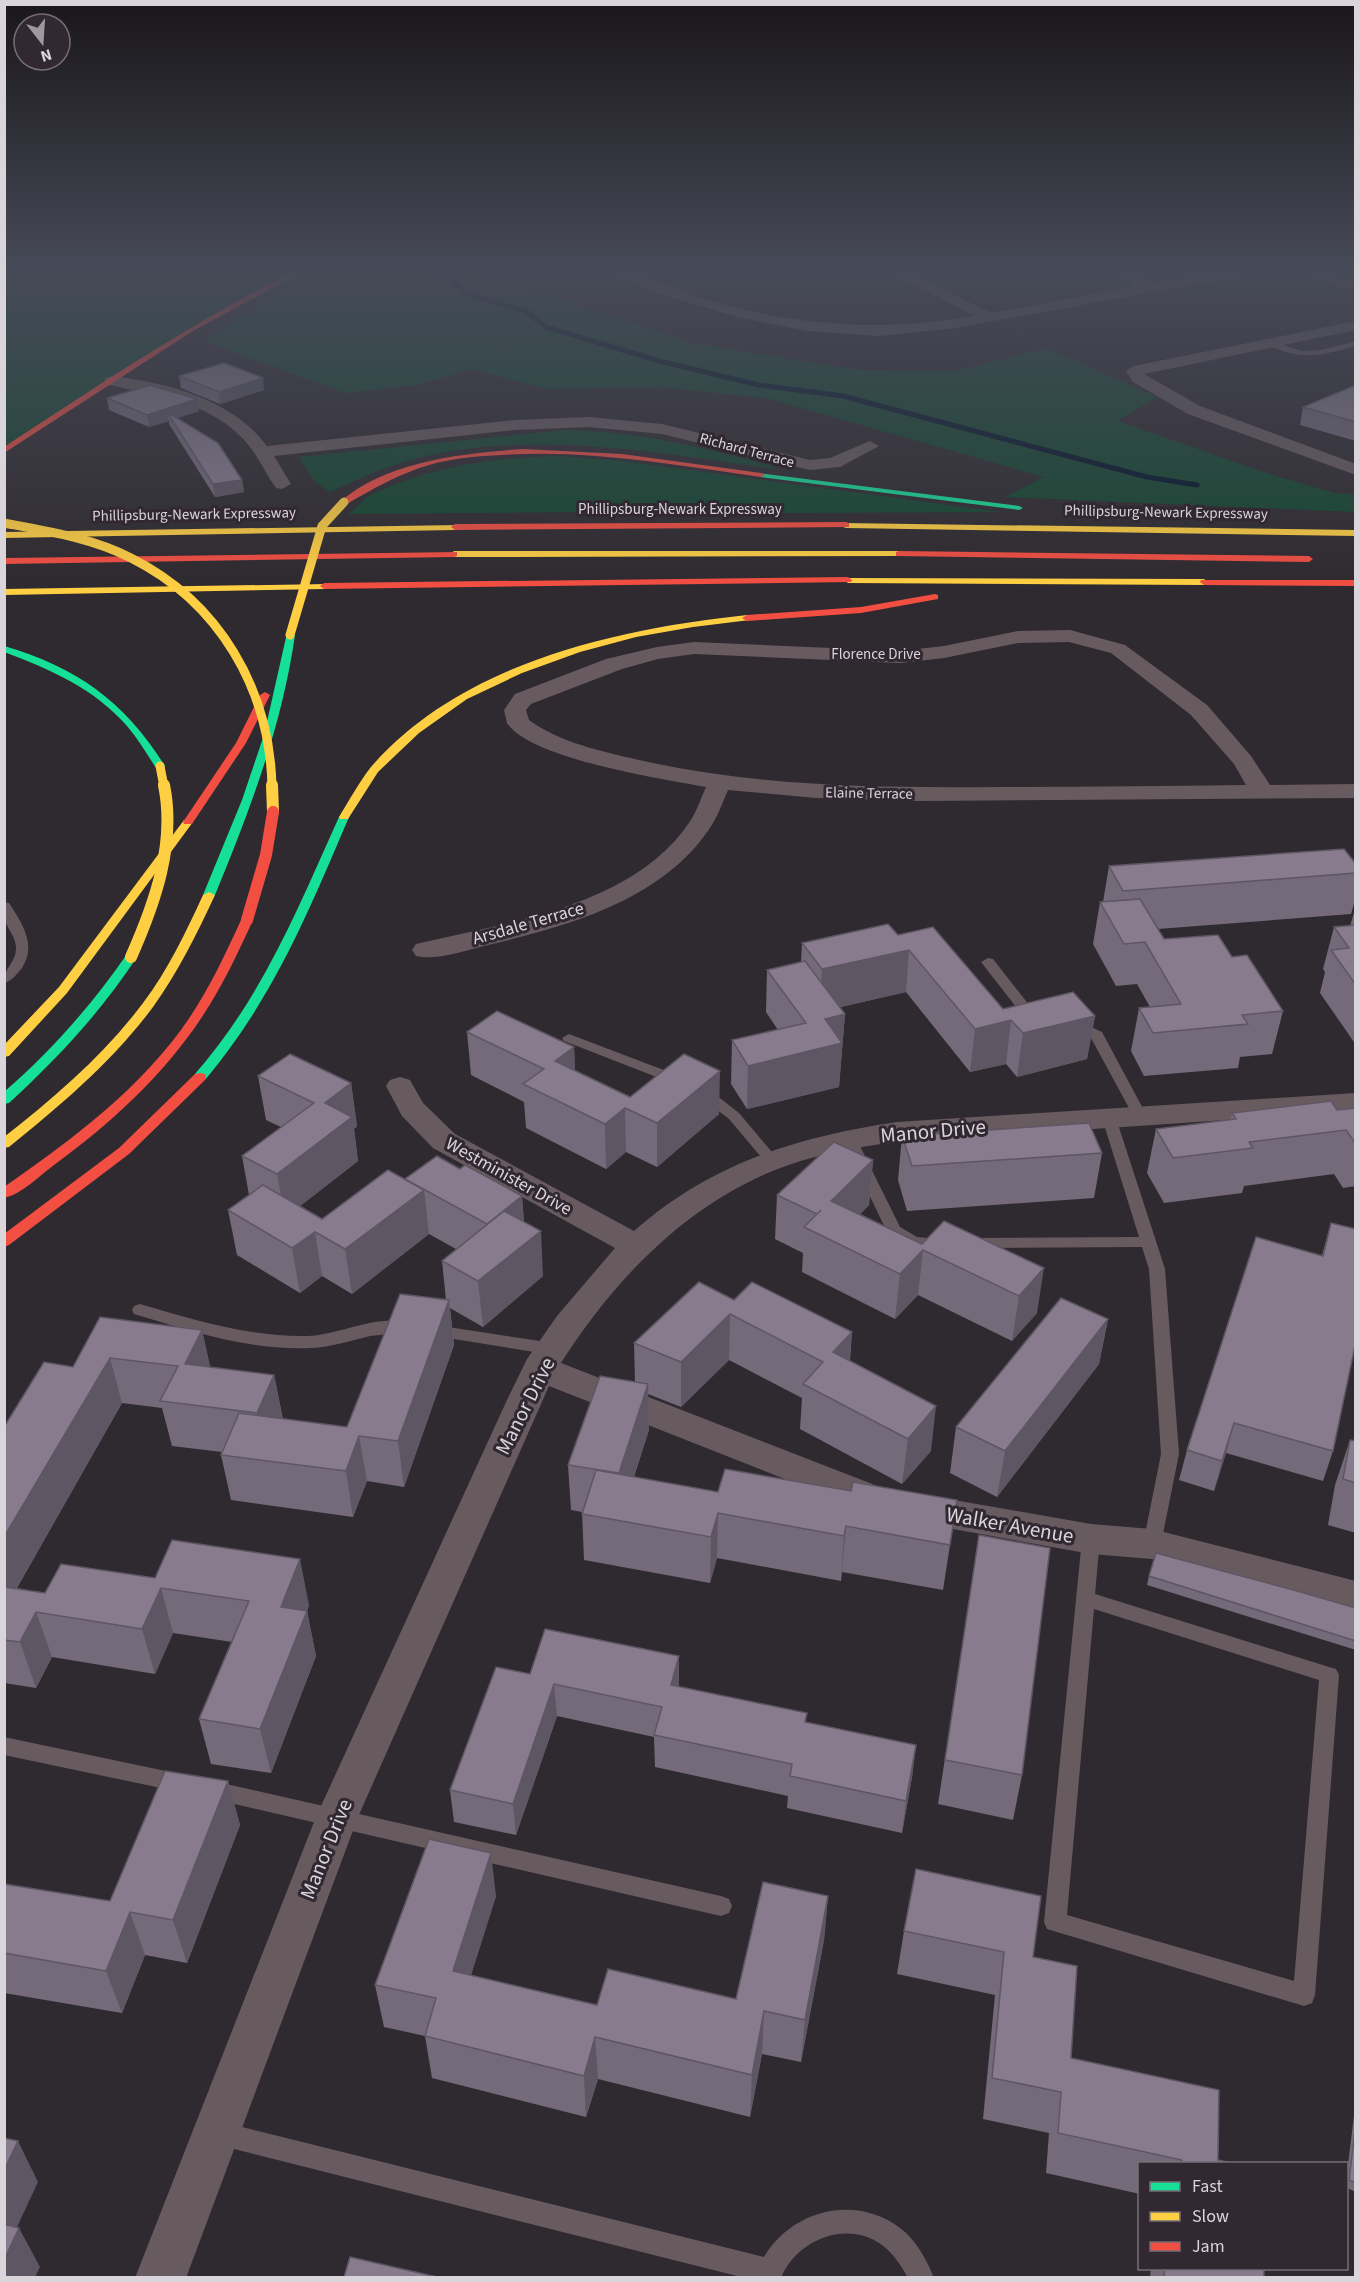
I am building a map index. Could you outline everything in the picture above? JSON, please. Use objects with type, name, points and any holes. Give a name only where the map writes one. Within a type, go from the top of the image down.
[{"type":"main road","points":[[4,451],[124,373]]},
{"type":"main road","points":[[4,1053],[60,996],[220,776],[256,717],[290,635],[319,533],[330,514],[344,502],[386,479],[441,462],[505,453],[554,451],[622,456],[1036,509]]},
{"type":"main road","points":[[1109,514],[1160,516],[1257,530]]},
{"type":"main road","points":[[4,523],[89,543],[148,567],[195,602],[241,659],[254,683],[267,723],[275,783],[268,852],[247,920],[225,967],[201,1008],[169,1053],[96,1124],[4,1194]]},
{"type":"main road","name":"Phillipsburg-Newark Expressway","points":[[4,535],[669,525],[1356,532]]},
{"type":"main road","points":[[4,561],[627,554],[1322,555],[918,539],[620,536],[295,538],[93,533]]},
{"type":"main road","points":[[480,568],[1021,568],[1356,573]]},
{"type":"main road","points":[[4,574],[422,569]]},
{"type":"main road","points":[[4,592],[54,589],[653,581],[1356,583]]},
{"type":"main road","points":[[4,600],[649,597]]},
{"type":"main road","points":[[4,1242],[87,1182],[164,1115],[228,1044],[277,960],[345,814],[376,768],[398,746],[448,710],[503,680],[538,665],[608,641],[644,632],[733,619],[851,612],[941,597],[840,597]]},
{"type":"main road","points":[[4,1144],[60,1100],[107,1056],[154,999],[177,963],[217,873],[267,742],[287,672],[290,635]]},
{"type":"main road","points":[[4,649],[65,673],[111,703],[144,738],[159,766],[168,803],[167,844],[154,904],[131,957],[112,990],[70,1040],[4,1100]]},
{"type":"street","points":[[1134,373],[1139,379],[1194,410],[1356,470]]},
{"type":"street","points":[[112,381],[146,384],[215,412],[244,430],[263,452],[282,484]]},
{"type":"street","name":"Richard Terrace","points":[[263,452],[514,425],[567,422],[614,423],[662,429],[810,465],[834,463],[870,446]]},
{"type":"street","name":"Florence Drive","points":[[614,664],[657,653],[694,648],[900,657],[944,652],[1018,637],[1052,635],[1103,644],[1134,659],[1199,710],[1243,761],[1263,793]]},
{"type":"street","name":"Elaine Terrace","points":[[614,664],[524,699],[516,710],[518,723],[534,736],[637,767],[720,782],[818,792],[882,795],[1356,791]]},
{"type":"street","name":"Arsdale Terrace","points":[[425,950],[508,933],[543,923],[576,912],[634,884],[658,868],[694,834],[715,799],[720,782]]},
{"type":"street","name":"Westminister Drive","points":[[400,1086],[406,1102],[420,1120],[444,1141],[636,1246]]},
{"type":"street","name":"Manor Drive","points":[[160,2277],[337,1817],[546,1359],[603,1280],[636,1246],[694,1202],[771,1160],[849,1138],[897,1132],[1356,1102]]},
{"type":"street","name":"Walker Avenue","points":[[546,1359],[876,1501],[1091,1539],[1152,1544],[1356,1597]]},
{"type":"lane","points":[[4,906],[23,941],[25,951],[21,961],[4,979]]},
{"type":"lane","points":[[988,962],[1028,1013],[1081,1025],[1097,1035],[1125,1117],[1148,1242],[1156,1269],[1170,1454],[1152,1544]]},
{"type":"lane","points":[[569,1038],[698,1088],[734,1116],[771,1160]]},
{"type":"lane","points":[[849,1138],[894,1230],[904,1239],[932,1244],[1148,1242]]},
{"type":"lane","points":[[140,1310],[205,1329],[279,1342],[332,1340],[371,1329],[403,1326],[546,1359]]},
{"type":"lane","points":[[1086,1599],[1329,1675],[1304,1995],[1055,1922],[1091,1539]]},
{"type":"lane","points":[[4,1746],[337,1817],[721,1906]]},
{"type":"lane","points":[[215,2133],[769,2274],[785,2247],[807,2230],[832,2221],[859,2222],[885,2232],[907,2252],[922,2277]]},
{"type":"green space","points":[[5,373],[126,373],[5,451]]},
{"type":"green space","points":[[292,373],[457,373],[417,385],[345,393]]},
{"type":"green space","points":[[489,373],[1104,373],[1157,397],[1118,421],[1269,474],[1335,493],[1355,494],[1356,512],[1005,497],[1044,477],[766,398],[660,387],[546,389]]},
{"type":"green space","points":[[564,430],[618,433],[669,441],[772,466],[776,469],[642,451],[597,447],[508,445],[463,449],[407,461],[330,492],[314,481],[299,457]]},
{"type":"green space","points":[[558,456],[623,461],[1001,512],[629,514],[613,505],[588,512],[349,514],[364,500],[361,500],[409,479],[433,472],[482,462]]},
{"type":"building","points":[[188,373],[251,373],[263,378],[219,392],[179,376]]},
{"type":"building","points":[[150,385],[197,399],[147,415],[107,398]]},
{"type":"building","points":[[1356,385],[1356,422],[1303,407]]},
{"type":"building","points":[[167,412],[218,443],[242,480],[213,484]]},
{"type":"building","points":[[1344,849],[1356,864],[1356,873],[1123,891],[1109,866]]},
{"type":"building","points":[[1140,899],[1164,939],[1218,935],[1232,957],[1247,955],[1283,1011],[1242,1015],[1248,1024],[1153,1033],[1139,1008],[1181,1004],[1145,942],[1124,944],[1100,902]]},
{"type":"building","points":[[888,924],[898,935],[933,927],[1003,1009],[1073,992],[1095,1016],[1023,1033],[1011,1020],[975,1029],[909,950],[822,969],[802,943]]},
{"type":"building","points":[[1356,925],[1356,985],[1331,950],[1349,948],[1334,927]]},
{"type":"building","points":[[805,961],[845,1014],[825,1019],[842,1043],[748,1066],[732,1040],[806,1023],[767,970]]},
{"type":"building","points":[[497,1011],[574,1047],[555,1061],[630,1097],[684,1054],[720,1071],[657,1123],[625,1108],[605,1124],[523,1084],[544,1069],[467,1032]]},
{"type":"building","points":[[290,1054],[351,1083],[325,1103],[352,1117],[277,1174],[242,1156],[314,1103],[258,1076]]},
{"type":"building","points":[[1331,1101],[1337,1110],[1356,1108],[1356,1144],[1346,1130],[1249,1142],[1253,1148],[1173,1158],[1156,1129],[1236,1119],[1232,1113]]},
{"type":"building","points":[[1089,1123],[1102,1153],[912,1166],[902,1136]]},
{"type":"building","points":[[834,1142],[873,1160],[831,1201],[922,1244],[944,1221],[1044,1268],[1019,1296],[923,1250],[900,1274],[804,1227],[817,1214],[777,1195]]},
{"type":"building","points":[[437,1156],[460,1169],[465,1165],[522,1196],[487,1224],[405,1179]]},
{"type":"building","points":[[388,1170],[424,1190],[345,1249],[315,1232],[292,1248],[228,1210],[263,1185],[322,1219]]},
{"type":"building","points":[[504,1211],[541,1231],[478,1281],[442,1261]]},
{"type":"building","points":[[1331,1223],[1356,1229],[1356,1341],[1333,1451],[1234,1423],[1222,1461],[1187,1450],[1256,1237],[1323,1256]]},
{"type":"building","points":[[699,1282],[734,1300],[752,1282],[852,1332],[833,1352],[936,1406],[908,1439],[803,1384],[823,1362],[730,1314],[681,1362],[634,1343]]},
{"type":"building","points":[[400,1294],[449,1300],[398,1441],[359,1436],[346,1471],[221,1455],[239,1413],[347,1427]]},
{"type":"building","points":[[1061,1298],[1108,1319],[1005,1451],[956,1427]]},
{"type":"building","points":[[100,1317],[202,1330],[185,1364],[274,1375],[257,1413],[160,1401],[178,1366],[110,1358],[4,1537],[4,1427],[44,1362],[73,1367]]},
{"type":"building","points":[[600,1376],[648,1384],[619,1473],[568,1465]]},
{"type":"building","points":[[1350,1440],[1356,1441],[1356,1483],[1343,1479]]},
{"type":"building","points":[[725,1469],[851,1491],[853,1482],[957,1500],[950,1545],[846,1526],[844,1536],[718,1513],[711,1537],[582,1514],[596,1470],[718,1492]]},
{"type":"building","points":[[979,1535],[1050,1548],[1022,1775],[945,1760]]},
{"type":"building","points":[[172,1540],[300,1559],[281,1607],[307,1611],[260,1729],[199,1719],[249,1601],[161,1588],[142,1629],[36,1612],[20,1642],[4,1640],[4,1587],[45,1593],[61,1564],[155,1578]]},
{"type":"building","points":[[1156,1553],[1356,1608],[1356,1641],[1149,1576]]},
{"type":"building","points":[[545,1629],[679,1656],[671,1685],[807,1713],[805,1722],[916,1745],[906,1801],[790,1776],[792,1764],[654,1735],[662,1707],[554,1684],[513,1804],[450,1790],[496,1667],[530,1674]]},
{"type":"building","points":[[165,1771],[228,1781],[173,1920],[130,1912],[106,1971],[4,1953],[4,1884],[110,1901]]},
{"type":"building","points":[[429,1839],[491,1853],[453,1971],[597,2005],[608,1969],[736,1999],[763,1882],[828,1896],[805,2020],[764,2011],[752,2075],[595,2037],[584,2076],[425,2036],[436,1998],[375,1985]]},
{"type":"building","points":[[916,1869],[1041,1896],[1033,1957],[1077,1966],[1071,2058],[1219,2090],[1218,2160],[1227,2162],[1182,2162],[1182,2160],[1058,2133],[1061,2092],[992,2078],[1004,1952],[904,1931]]},
{"type":"building","points":[[1356,2123],[1356,2183],[1349,2180]]},
{"type":"building","points":[[4,2138],[18,2141],[4,2170]]},
{"type":"building","points":[[4,2224],[19,2228],[4,2260]]},
{"type":"building","points":[[350,2257],[437,2277],[344,2277]]},
{"type":"building","points":[[1165,2270],[1264,2270],[1264,2277],[1164,2277]]},
{"type":"waterway","points":[[711,373],[759,385],[843,396],[1147,477],[1197,485]]},
{"type":"traffic: fast","points":[[761,475],[1019,508]]},
{"type":"traffic: fast","points":[[209,895],[235,832],[269,735],[285,669],[290,635]]},
{"type":"traffic: fast","points":[[4,649],[74,679],[113,706],[146,743],[160,766]]},
{"type":"traffic: fast","points":[[200,1077],[224,1049],[265,986],[299,920],[344,817]]},
{"type":"traffic: fast","points":[[4,1100],[73,1033],[131,957]]},
{"type":"traffic: slow","points":[[290,635],[322,526],[344,502]]},
{"type":"traffic: slow","points":[[4,523],[69,536],[116,551],[166,578],[196,602],[221,631],[241,662],[256,697],[266,733],[272,772],[273,812]]},
{"type":"traffic: slow","points":[[846,525],[1356,533]]},
{"type":"traffic: slow","points":[[4,535],[455,527]]},
{"type":"traffic: slow","points":[[454,554],[899,554]]},
{"type":"traffic: slow","points":[[848,580],[1204,582]]},
{"type":"traffic: slow","points":[[4,592],[324,586]]},
{"type":"traffic: slow","points":[[344,817],[374,770],[415,730],[464,697],[518,671],[576,650],[635,634],[747,618]]},
{"type":"traffic: slow","points":[[131,957],[150,911],[163,864],[167,816],[160,766]]},
{"type":"traffic: slow","points":[[4,1053],[63,990],[188,822]]},
{"type":"traffic: slow","points":[[4,1144],[70,1089],[124,1034],[170,972],[209,895]]},
{"type":"traffic: jam","points":[[4,451],[121,373]]},
{"type":"traffic: jam","points":[[344,502],[388,477],[430,462],[475,454],[523,451],[573,452],[622,456],[761,475]]},
{"type":"traffic: jam","points":[[455,527],[846,525]]},
{"type":"traffic: jam","points":[[4,561],[454,554]]},
{"type":"traffic: jam","points":[[899,554],[1309,559]]},
{"type":"traffic: jam","points":[[324,586],[848,580]]},
{"type":"traffic: jam","points":[[1204,582],[1356,583]]},
{"type":"traffic: jam","points":[[747,618],[861,610],[935,597]]},
{"type":"traffic: jam","points":[[188,822],[241,743],[265,695]]},
{"type":"traffic: jam","points":[[247,920],[266,855],[273,812]]},
{"type":"traffic: jam","points":[[4,1194],[55,1158],[103,1119],[169,1053],[205,1003],[247,920]]},
{"type":"traffic: jam","points":[[4,1242],[124,1151],[200,1077]]}]
